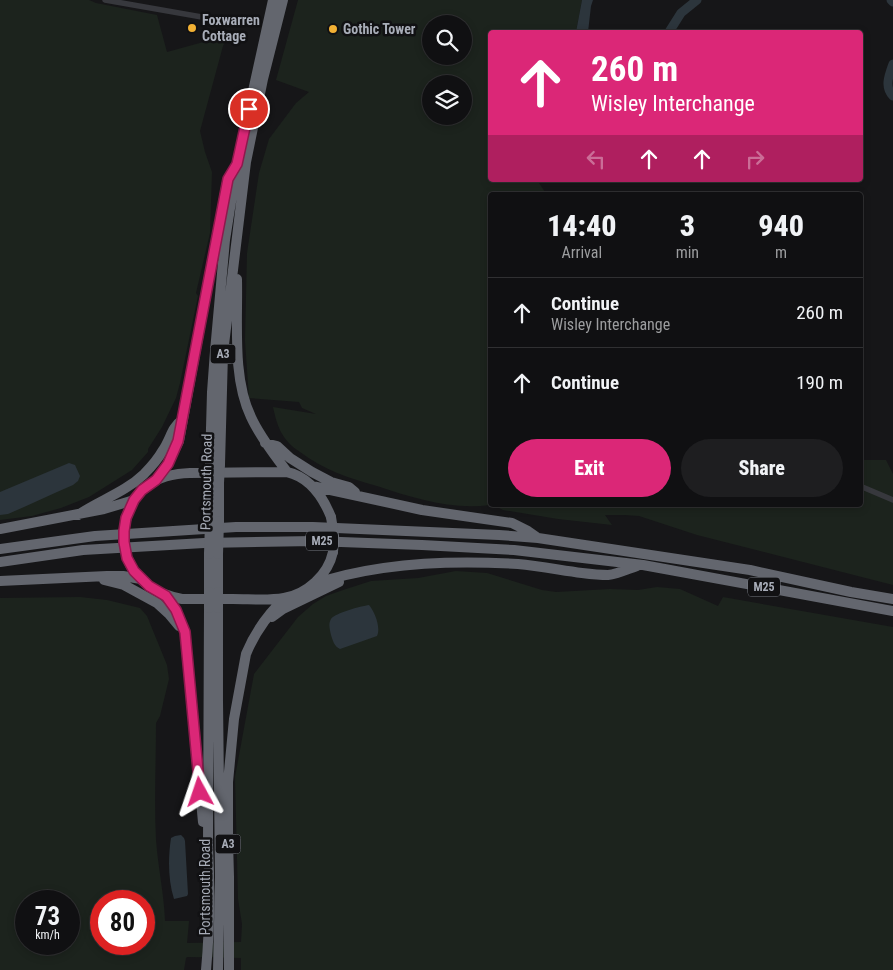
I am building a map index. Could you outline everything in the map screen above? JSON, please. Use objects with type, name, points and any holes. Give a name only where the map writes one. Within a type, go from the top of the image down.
[{"type":"highway","name":"Portsmouth Road","points":[[206,970],[214,608],[215,464],[212,392],[225,240],[237,164],[273,0]]},
{"type":"highway","name":"Portsmouth Road","points":[[215,464],[223,353],[246,162],[283,0]]},
{"type":"highway","name":"A3","points":[[156,480],[173,456],[178,441],[188,397],[228,179],[237,164]]},
{"type":"highway","name":"A3","points":[[235,246],[237,328],[242,390],[250,416],[265,443],[287,472]]},
{"type":"highway","points":[[78,515],[116,495],[142,475],[163,450],[176,424],[182,420]]},
{"type":"highway","name":"M25","points":[[265,443],[277,446],[290,458],[321,478],[349,487],[358,495]]},
{"type":"highway","points":[[314,584],[325,570],[333,552],[334,536],[331,517],[325,504],[312,486],[297,475],[287,472],[177,473],[156,480],[142,490],[128,512],[124,542],[127,558],[141,579],[166,596],[182,599],[285,598],[334,577],[365,571]]},
{"type":"highway","name":"M25","points":[[312,486],[422,510],[512,523],[538,538]]},
{"type":"highway","points":[[0,529],[78,515],[134,500]]},
{"type":"highway","name":"M25","points":[[0,549],[95,536],[236,527],[313,526],[490,534],[538,538],[750,570],[893,599]]},
{"type":"highway","name":"M25","points":[[0,562],[83,550],[204,543],[314,541],[422,544],[514,550],[643,565],[893,611]]},
{"type":"highway","name":"M25","points":[[264,622],[294,603],[335,583],[351,579],[365,571],[463,562],[532,565],[609,575],[643,565]]},
{"type":"highway","points":[[0,581],[123,576],[141,579]]},
{"type":"highway","points":[[97,577],[124,585],[157,602],[185,632]]},
{"type":"highway","name":"A3","points":[[166,596],[176,610],[185,632],[201,802],[208,845]]},
{"type":"highway","name":"A3","points":[[229,970],[227,804],[234,719],[246,654],[254,637],[273,609],[285,598]]},
{"type":"highway","name":"Portsmouth Road","points":[[214,608],[218,701],[220,877],[218,970]]},
{"type":"street","points":[[106,0],[236,24]]},
{"type":"street","points":[[863,487],[893,500]]},
{"type":"shaded area","points":[[0,0],[89,0],[157,15],[167,52],[229,35],[223,46],[200,131],[212,172],[210,233],[196,293],[198,296],[176,398],[148,452],[132,470],[89,497],[61,508],[32,516],[0,520]]},
{"type":"shaded area","points":[[298,0],[582,0],[576,30],[488,30],[488,182],[538,182],[545,192],[488,192],[488,505],[461,506],[432,502],[337,473],[318,464],[289,443],[280,430],[273,407],[316,414],[302,408],[299,402],[249,398],[245,341],[247,253],[259,173],[269,139],[296,103],[309,92],[276,80]]},
{"type":"shaded area","points":[[582,0],[593,0],[588,30],[576,30]]},
{"type":"shaded area","points":[[863,460],[886,460],[893,474],[893,585],[697,535],[639,516],[605,515],[612,525],[503,510],[497,507],[863,507]]},
{"type":"shaded area","points":[[69,463],[75,465],[80,476],[73,485],[8,514],[0,515],[0,492]]},
{"type":"shaded area","points":[[456,571],[487,573],[542,590],[556,592],[610,589],[638,590],[657,587],[680,589],[718,606],[723,597],[893,627],[893,970],[241,970],[241,958],[187,957],[184,970],[0,970],[0,598],[80,597],[107,600],[140,608],[147,616],[167,665],[169,679],[160,716],[156,723],[156,840],[165,921],[189,921],[187,943],[241,942],[242,924],[238,899],[235,777],[254,674],[298,617],[313,604],[326,596],[371,581],[418,578]]},
{"type":"shaded area","points":[[369,605],[377,620],[377,636],[340,649],[338,648],[331,635],[329,625],[331,619],[343,612]]},
{"type":"shaded area","points":[[181,835],[185,841],[188,894],[187,896],[174,899],[170,877],[170,846],[171,838]]},
{"type":"waterway","points":[[670,30],[681,13],[697,0]]},
{"type":"waterway","points":[[893,64],[888,85],[893,96]]},
{"type":"place","name":"Foxwarren Cottage","points":[[192,28]]},
{"type":"place","name":"Gothic Tower","points":[[333,29]]},
{"type":"route","points":[[200,792],[183,623],[166,596],[149,586],[134,571],[127,558],[124,531],[126,518],[134,500],[146,486],[156,480],[168,464],[176,448],[188,397],[228,179],[237,164],[249,109]]}]
